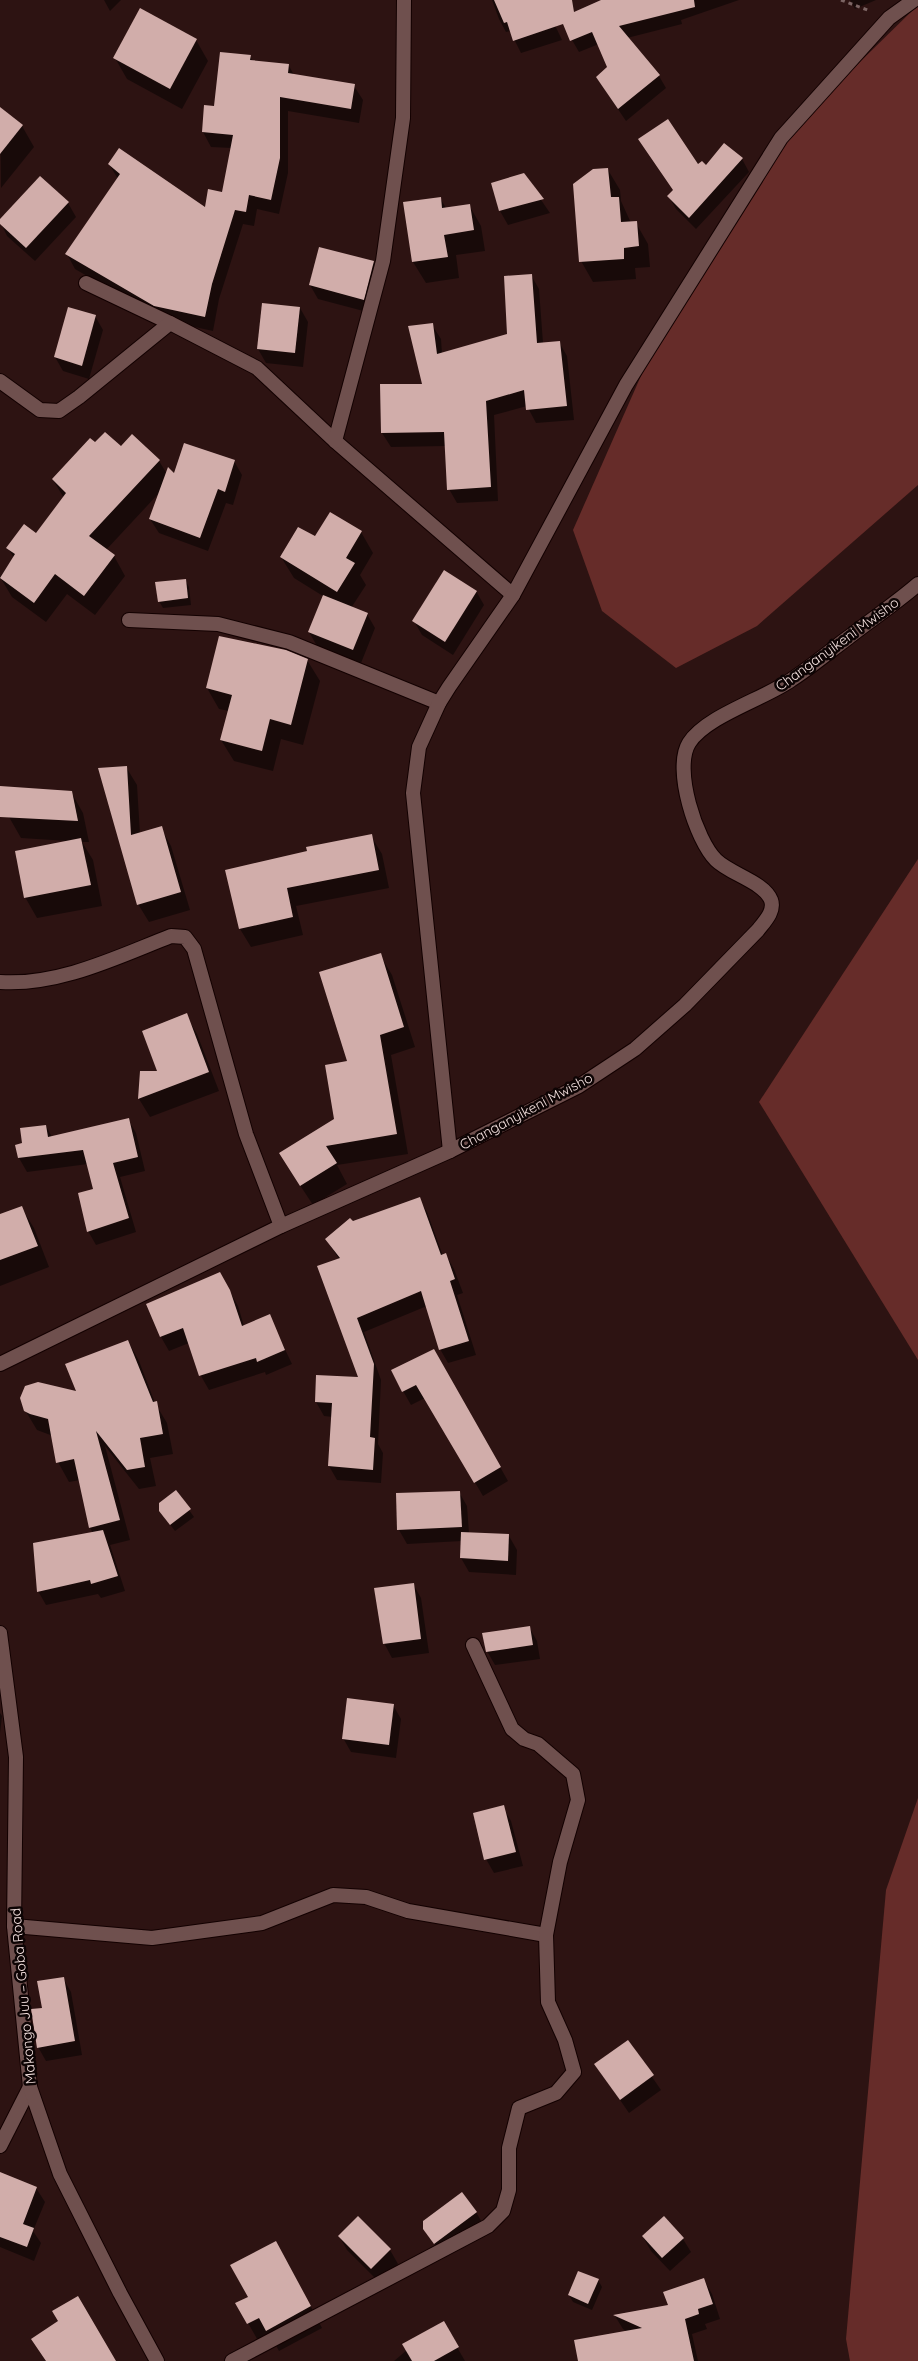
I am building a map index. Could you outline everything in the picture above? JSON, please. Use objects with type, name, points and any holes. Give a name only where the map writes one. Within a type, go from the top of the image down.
[{"type":"street","points":[[335,441],[383,261],[403,118],[404,0]]},
{"type":"street","points":[[450,1151],[413,793],[419,747],[439,703],[513,596],[626,385],[780,138],[889,18],[914,0]]},
{"type":"street","points":[[86,283],[170,323],[257,368],[335,441],[513,596]]},
{"type":"street","points":[[0,381],[40,410],[59,411],[170,323]]},
{"type":"street","name":"Changanyikeni Mwisho","points":[[0,1364],[281,1226],[450,1151],[579,1086],[635,1049],[686,1005],[758,930],[772,907],[769,897],[762,889],[727,869],[715,859],[690,812],[683,763],[689,744],[706,725],[791,681],[918,584]]},
{"type":"street","points":[[129,620],[218,624],[288,642],[439,703]]},
{"type":"street","points":[[0,982],[13,983],[74,973],[171,936],[185,937],[194,949],[246,1134],[281,1226]]},
{"type":"street","name":"Makongo Juu – Goba Road","points":[[0,1633],[16,1757],[14,1926],[30,2087],[60,2174],[120,2293],[158,2361]]},
{"type":"street","points":[[232,2361],[488,2226],[503,2211],[508,2190],[509,2148],[519,2108],[556,2093],[574,2072],[565,2040],[548,2002],[546,1935],[560,1862],[578,1800],[573,1774],[542,1747],[524,1739],[512,1729],[473,1645]]},
{"type":"street","points":[[14,1926],[152,1938],[262,1922],[333,1895],[366,1897],[408,1911],[546,1935]]},
{"type":"street","points":[[0,2146],[30,2087]]},
{"type":"path","points":[[841,0],[889,18]]},
{"type":"shaded area","points":[[918,5],[918,485],[757,626],[676,668],[602,611],[573,530],[644,369],[772,148]]},
{"type":"shaded area","points":[[918,859],[918,1360],[759,1102]]},
{"type":"shaded area","points":[[918,1798],[918,2361],[850,2361],[846,2339],[886,1890]]},
{"type":"building","points":[[494,0],[572,0],[574,12],[601,0],[694,0],[695,7],[619,26],[660,75],[618,109],[596,77],[607,67],[592,32],[570,41],[563,24],[513,41],[507,22],[504,23]]},
{"type":"building","points":[[140,8],[197,39],[170,89],[113,58]]},
{"type":"building","points":[[220,52],[251,55],[250,60],[289,64],[288,73],[355,84],[351,109],[280,97],[280,158],[271,200],[249,195],[246,212],[235,210],[212,284],[205,317],[154,306],[65,254],[120,174],[108,164],[119,148],[205,207],[208,189],[222,192],[233,135],[202,132],[204,105],[214,106]]},
{"type":"building","points":[[0,107],[23,125],[0,154]]},
{"type":"building","points":[[668,119],[698,164],[702,161],[706,165],[724,143],[743,158],[689,218],[667,196],[673,190],[638,139]]},
{"type":"building","points":[[608,168],[611,197],[619,197],[621,222],[637,221],[639,246],[624,248],[624,259],[579,262],[573,184],[593,169]]},
{"type":"building","points":[[524,173],[544,199],[499,211],[491,183]]},
{"type":"building","points":[[40,176],[69,202],[26,248],[0,224],[0,219]]},
{"type":"building","points":[[441,197],[442,208],[470,204],[474,230],[444,235],[448,257],[412,262],[403,202]]},
{"type":"building","points":[[319,247],[374,261],[364,300],[309,285]]},
{"type":"building","points":[[532,274],[537,343],[560,341],[567,406],[526,410],[524,390],[486,401],[491,487],[447,490],[444,432],[381,433],[380,384],[422,384],[408,326],[433,323],[437,354],[507,334],[504,276]]},
{"type":"building","points":[[262,303],[300,307],[295,353],[257,349]]},
{"type":"building","points":[[68,307],[96,315],[82,366],[54,357]]},
{"type":"building","points":[[105,432],[121,446],[132,434],[160,460],[89,536],[115,555],[84,596],[55,574],[34,603],[0,578],[15,554],[6,548],[24,524],[36,533],[66,493],[52,479],[90,438],[95,442]]},
{"type":"building","points":[[184,443],[235,460],[225,492],[218,489],[200,538],[149,519],[168,467],[174,473]]},
{"type":"building","points":[[330,512],[362,531],[346,558],[355,563],[337,592],[280,557],[298,527],[315,536]]},
{"type":"building","points":[[444,570],[477,591],[445,642],[412,621]]},
{"type":"building","points":[[186,579],[188,598],[158,602],[155,582]]},
{"type":"building","points":[[323,595],[368,613],[353,650],[308,632]]},
{"type":"building","points":[[219,636],[286,650],[308,659],[291,725],[270,719],[262,751],[220,740],[232,695],[206,688]]},
{"type":"building","points":[[127,766],[131,835],[162,826],[181,892],[137,905],[98,768]]},
{"type":"building","points":[[0,786],[72,791],[78,821],[0,817]]},
{"type":"building","points":[[372,834],[379,870],[287,888],[293,917],[239,929],[225,870],[307,851],[306,847]]},
{"type":"building","points":[[81,838],[91,885],[24,898],[15,851]]},
{"type":"building","points":[[381,953],[404,1027],[380,1035],[397,1134],[326,1146],[337,1163],[300,1186],[279,1153],[334,1119],[325,1065],[347,1061],[319,972]]},
{"type":"building","points":[[187,1013],[209,1072],[138,1099],[140,1071],[157,1071],[142,1031]]},
{"type":"building","points":[[129,1118],[138,1157],[113,1163],[129,1218],[87,1232],[78,1193],[93,1189],[83,1150],[18,1158],[15,1145],[22,1143],[20,1128],[46,1125],[48,1137]]},
{"type":"building","points":[[420,1197],[441,1255],[446,1253],[455,1279],[450,1281],[469,1341],[439,1350],[421,1291],[357,1318],[374,1364],[370,1437],[375,1438],[373,1470],[328,1466],[332,1403],[315,1402],[316,1375],[358,1377],[317,1266],[340,1258],[325,1239],[350,1218],[353,1221]]},
{"type":"building","points":[[22,1206],[38,1246],[0,1260],[0,1214]]},
{"type":"building","points":[[220,1272],[230,1290],[242,1326],[270,1314],[285,1350],[257,1362],[256,1358],[199,1376],[183,1328],[160,1337],[146,1304]]},
{"type":"building","points":[[128,1340],[153,1402],[157,1401],[163,1434],[140,1438],[145,1467],[127,1470],[96,1431],[120,1520],[89,1528],[74,1459],[56,1463],[48,1419],[24,1411],[20,1398],[25,1386],[38,1382],[76,1391],[65,1364]]},
{"type":"building","points":[[434,1349],[501,1467],[474,1483],[416,1385],[402,1392],[391,1370]]},
{"type":"building","points":[[176,1490],[191,1509],[170,1525],[159,1511],[159,1503]]},
{"type":"building","points":[[460,1491],[462,1527],[397,1530],[396,1493]]},
{"type":"building","points":[[103,1530],[118,1576],[91,1584],[90,1580],[37,1592],[33,1543]]},
{"type":"building","points":[[461,1532],[509,1534],[508,1561],[460,1558]]},
{"type":"building","points":[[414,1583],[421,1639],[383,1644],[374,1588]]},
{"type":"building","points":[[530,1626],[533,1645],[486,1652],[482,1633]]},
{"type":"building","points":[[347,1698],[394,1704],[389,1745],[342,1739]]},
{"type":"building","points":[[504,1805],[516,1852],[484,1860],[473,1813]]},
{"type":"building","points":[[64,1977],[75,2041],[37,2048],[31,2009],[42,2008],[37,1981]]},
{"type":"building","points":[[628,2040],[654,2075],[620,2100],[594,2064]]},
{"type":"building","points":[[0,2172],[37,2187],[23,2224],[34,2228],[27,2247],[0,2237]]},
{"type":"building","points":[[462,2192],[477,2212],[434,2244],[423,2229],[423,2221]]},
{"type":"building","points":[[358,2216],[391,2249],[371,2269],[338,2236]]},
{"type":"building","points":[[664,2216],[684,2238],[662,2258],[642,2236]]},
{"type":"building","points":[[276,2241],[311,2306],[266,2331],[259,2318],[247,2324],[235,2303],[248,2297],[230,2265]]},
{"type":"building","points":[[578,2271],[599,2279],[588,2304],[568,2295]]},
{"type":"building","points":[[704,2278],[713,2304],[698,2309],[699,2314],[685,2319],[694,2361],[578,2361],[574,2340],[642,2328],[613,2315],[668,2305],[663,2292]]},
{"type":"building","points":[[78,2296],[116,2361],[46,2361],[31,2339],[58,2321],[52,2311]]},
{"type":"building","points":[[444,2321],[459,2347],[434,2361],[412,2361],[402,2344]]}]
